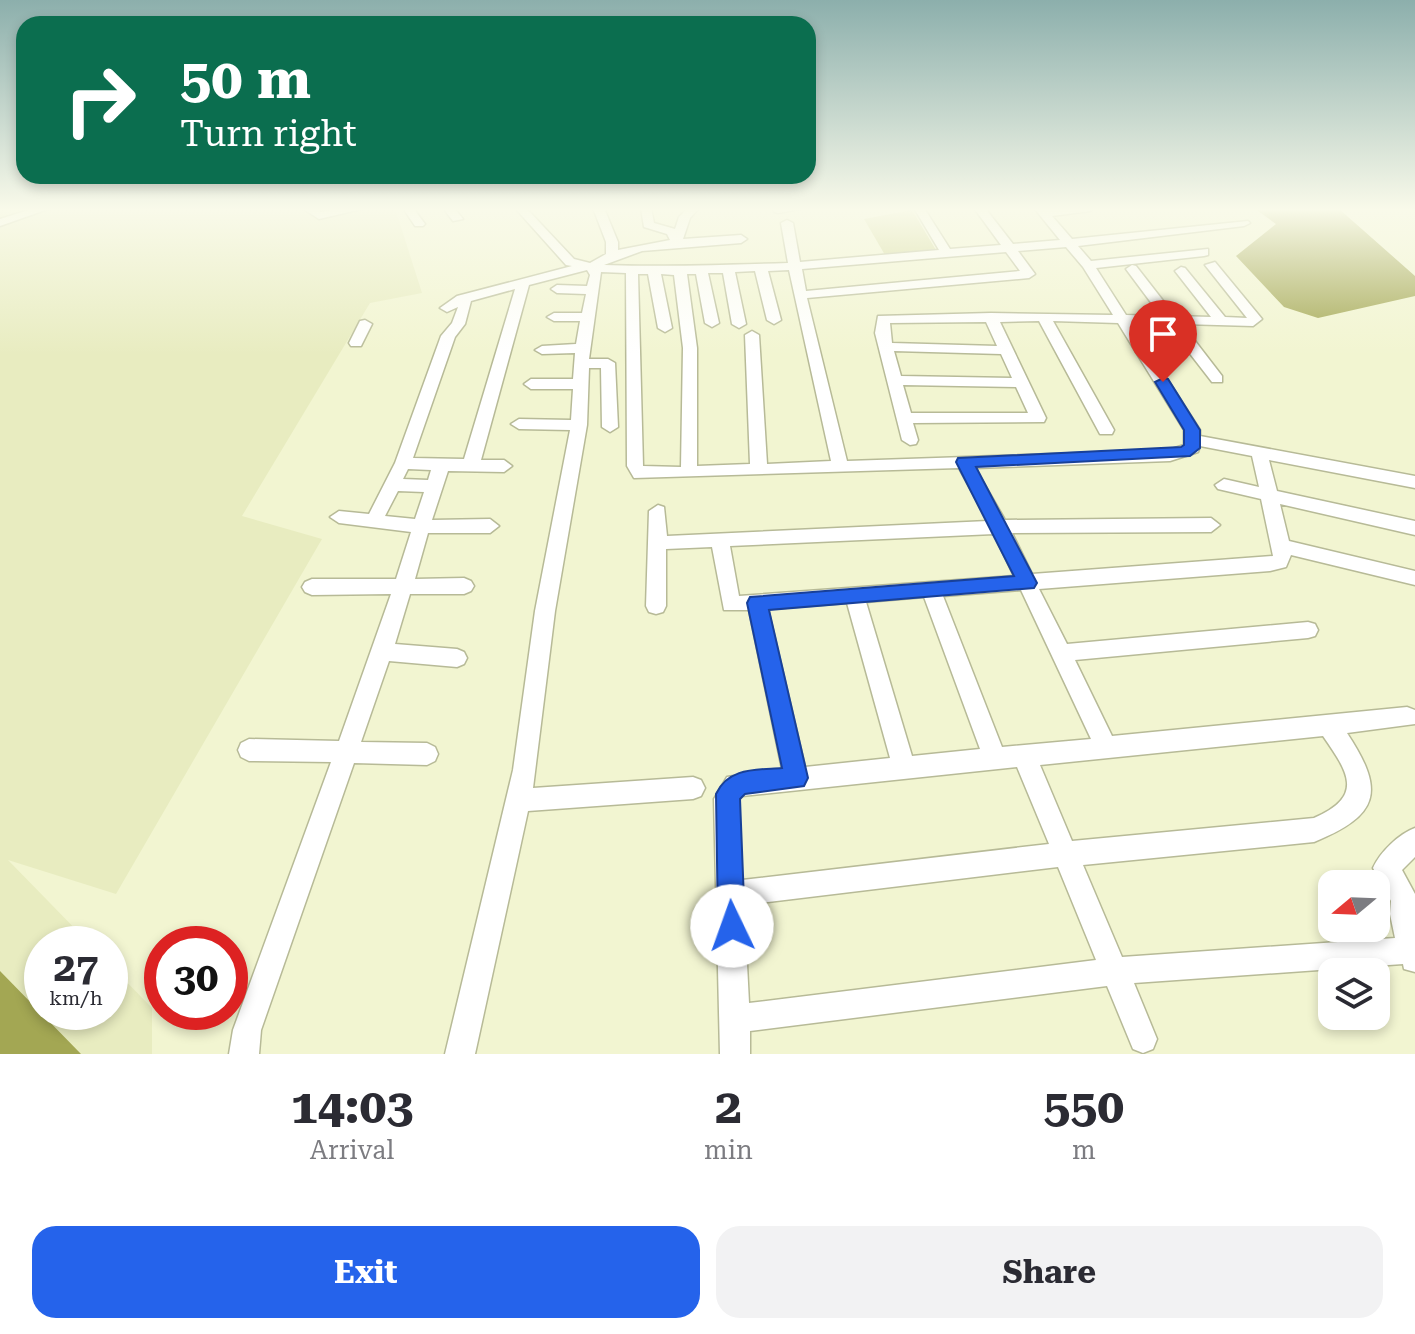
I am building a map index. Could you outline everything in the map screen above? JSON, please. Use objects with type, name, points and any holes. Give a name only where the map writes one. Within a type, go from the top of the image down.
[{"type":"street","points":[[566,257],[570,262],[590,267],[635,270],[794,266],[906,257]]},
{"type":"street","points":[[633,257],[636,471],[640,474],[1170,455],[1192,448],[1192,430],[1082,257]]},
{"type":"street","points":[[793,257],[840,466]]},
{"type":"street","points":[[800,295],[1029,274],[1016,257]]},
{"type":"street","points":[[1088,265],[1158,257]]},
{"type":"street","points":[[447,308],[462,299],[524,281],[590,267],[612,258]]},
{"type":"street","points":[[760,265],[774,320]]},
{"type":"street","points":[[910,440],[885,347],[883,319],[1170,318],[1247,323],[1255,319],[1211,265]]},
{"type":"street","points":[[460,1054],[519,800],[545,611],[579,425],[586,317],[596,275],[590,267]]},
{"type":"street","points":[[728,268],[739,324]]},
{"type":"street","points":[[701,269],[712,323]]},
{"type":"street","points":[[1132,269],[1217,379]]},
{"type":"street","points":[[654,270],[665,328]]},
{"type":"street","points":[[680,270],[690,348],[689,472]]},
{"type":"street","points":[[1181,271],[1222,322]]},
{"type":"street","points":[[471,465],[524,281]]},
{"type":"street","points":[[557,289],[593,290]]},
{"type":"street","points":[[374,521],[403,463],[448,336],[466,309],[462,299]]},
{"type":"street","points":[[554,317],[586,317]]},
{"type":"street","points":[[905,418],[1038,418],[991,317]]},
{"type":"street","points":[[1044,317],[1106,430]]},
{"type":"street","points":[[356,343],[365,324]]},
{"type":"street","points":[[752,335],[759,470]]},
{"type":"street","points":[[885,347],[1006,350]]},
{"type":"street","points":[[542,350],[581,365]]},
{"type":"street","points":[[531,384],[581,365],[608,363],[610,427]]},
{"type":"street","points":[[895,380],[1022,383]]},
{"type":"street","points":[[519,424],[579,425]]},
{"type":"street","points":[[1194,440],[1415,482]]},
{"type":"street","points":[[720,540],[731,604],[1270,564],[1279,562],[1282,556],[1259,452]]},
{"type":"street","points":[[964,462],[1000,527],[1106,747]]},
{"type":"street","points":[[403,463],[504,466]]},
{"type":"street","points":[[244,1054],[247,1030],[382,652],[441,465]]},
{"type":"street","points":[[392,485],[435,486]]},
{"type":"street","points":[[1224,485],[1415,528]]},
{"type":"street","points":[[656,606],[658,511]]},
{"type":"street","points":[[339,517],[423,527],[490,526]]},
{"type":"street","points":[[659,543],[1000,527],[1211,525]]},
{"type":"street","points":[[1281,546],[1415,578]]},
{"type":"street","points":[[312,587],[464,586]]},
{"type":"street","points":[[931,590],[995,758]]},
{"type":"street","points":[[854,595],[904,767]]},
{"type":"street","points":[[757,603],[796,778]]},
{"type":"street","points":[[1060,653],[1308,630]]},
{"type":"street","points":[[382,652],[457,658]]},
{"type":"street","points":[[735,1054],[728,794],[740,783],[1407,717]]},
{"type":"street","points":[[730,894],[1066,854],[1314,830],[1339,821],[1358,801],[1361,780],[1355,763],[1328,725]]},
{"type":"street","points":[[249,750],[427,754]]},
{"type":"street","points":[[1024,755],[1143,1039]]},
{"type":"street","points":[[519,800],[693,788]]},
{"type":"street","points":[[736,1019],[1116,971],[1414,956],[1403,914],[1404,899],[1386,868],[1415,840]]},
{"type":"shaded area","points":[[0,257],[411,257],[422,293],[370,303],[242,516],[322,539],[116,894],[8,860],[72,926],[24,926],[24,1030],[128,1030],[128,983],[144,1000],[144,1030],[152,1030],[152,1054],[0,1054]]},
{"type":"shaded area","points":[[1237,257],[1394,257],[1415,276],[1415,296],[1318,318],[1284,307]]},
{"type":"shaded area","points":[[0,971],[24,996],[24,1030],[58,1030],[81,1054],[0,1054]]},
{"type":"route","points":[[732,926],[728,794],[740,783],[796,778],[757,603],[1027,583],[964,462],[1184,452],[1192,448],[1192,430],[1163,382]]}]
